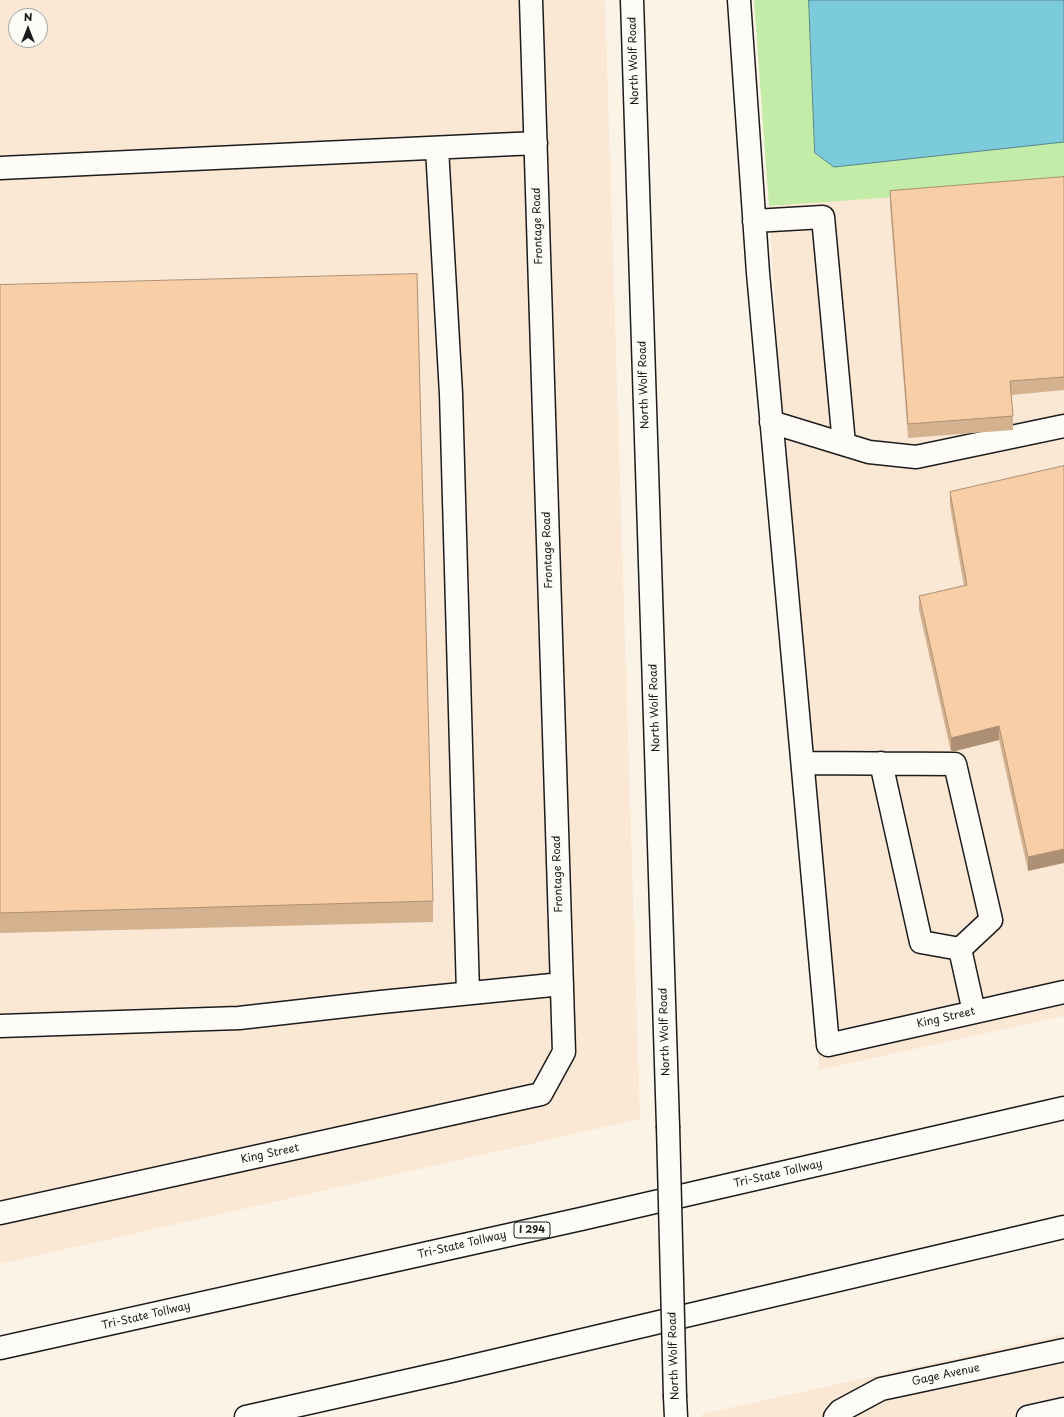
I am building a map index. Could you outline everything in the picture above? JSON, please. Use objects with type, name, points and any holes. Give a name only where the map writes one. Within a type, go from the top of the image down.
[{"type":"main road","name":"Frontage Road","points":[[531,0],[564,1052],[541,1094]]},
{"type":"main road","name":"North Wolf Road","points":[[632,0],[676,1407]]},
{"type":"main road","points":[[738,0],[754,221],[803,763],[955,764],[991,920],[960,949]]},
{"type":"main road","points":[[0,168],[536,143]]},
{"type":"main road","points":[[437,148],[451,394],[468,993]]},
{"type":"main road","points":[[754,221],[823,217],[844,444]]},
{"type":"main road","points":[[772,422],[869,452],[916,457],[1064,426]]},
{"type":"main road","name":"King Street","points":[[803,763],[828,1045],[1064,992]]},
{"type":"main road","points":[[881,763],[921,942],[960,949]]},
{"type":"main road","points":[[960,949],[974,1012]]},
{"type":"main road","points":[[0,1026],[239,1018],[562,984]]},
{"type":"main road","name":"King Street","points":[[0,1213],[541,1094]]},
{"type":"main road","name":"Tri-State Tollway","points":[[0,1348],[566,1222],[1064,1108]]},
{"type":"main road","points":[[246,1417],[482,1364],[1064,1227]]},
{"type":"main road","name":"Gage Avenue","points":[[835,1417],[840,1410],[881,1389],[1064,1350]]},
{"type":"main road","points":[[1028,1417],[1064,1409]]},
{"type":"shaded area","points":[[0,0],[605,0],[640,1119],[0,1264]]},
{"type":"shaded area","points":[[754,0],[1064,0],[1064,1016],[819,1070],[769,206]]},
{"type":"shaded area","points":[[1064,1334],[1064,1417],[702,1417],[702,1414]]},
{"type":"green space","points":[[754,0],[1064,0],[1064,185],[769,206]]},
{"type":"water","points":[[809,0],[1064,0],[1064,142],[834,167],[815,153]]},
{"type":"building","points":[[1064,177],[1064,377],[1010,381],[1013,416],[908,424],[890,191]]},
{"type":"building","points":[[417,274],[433,901],[0,913],[0,285]]},
{"type":"building","points":[[1064,466],[1064,849],[1028,857],[999,726],[951,738],[919,596],[967,585],[950,492]]}]
